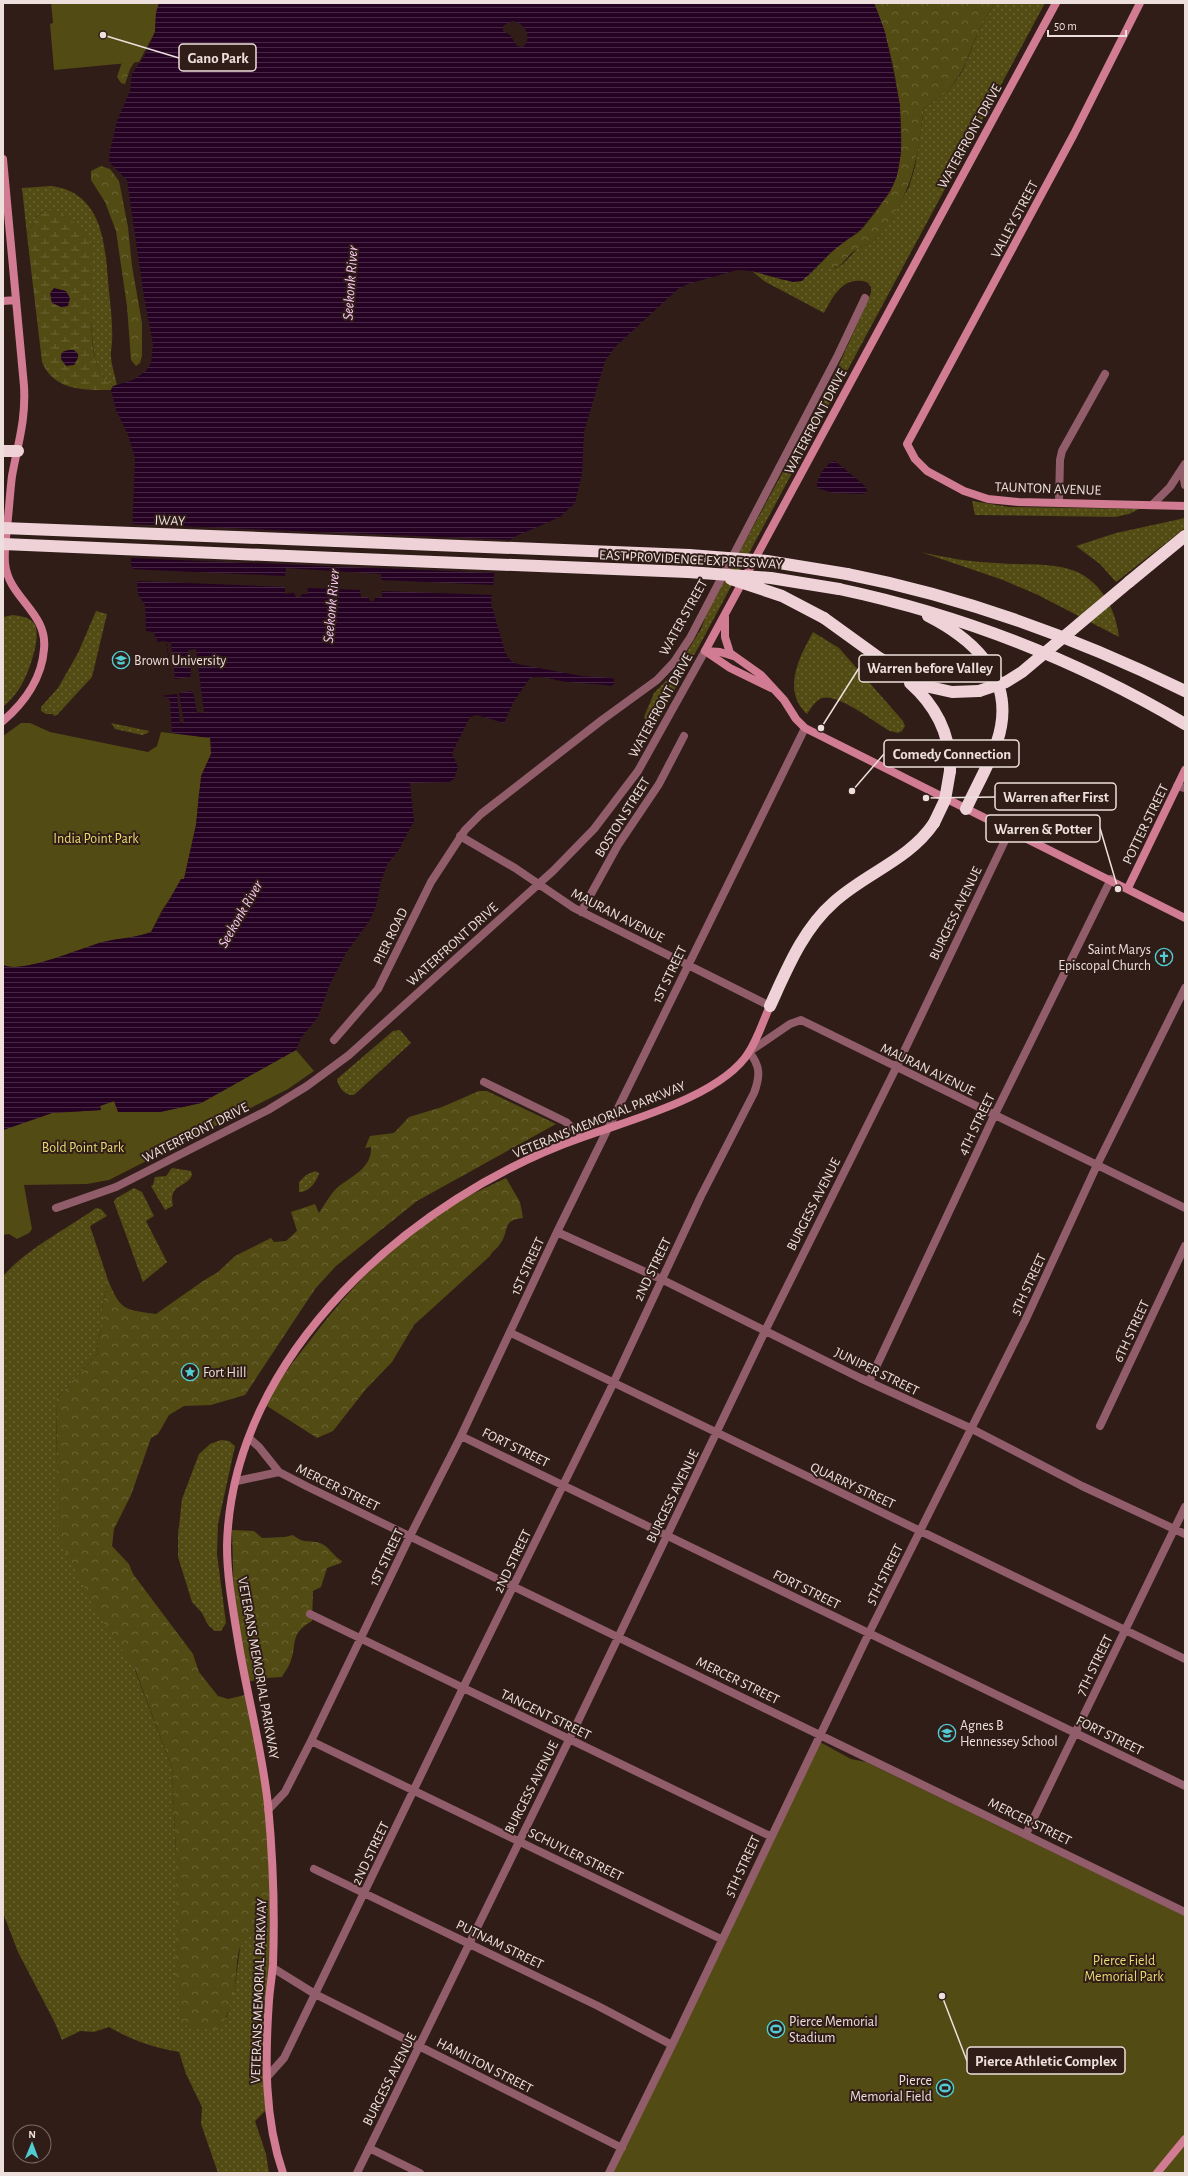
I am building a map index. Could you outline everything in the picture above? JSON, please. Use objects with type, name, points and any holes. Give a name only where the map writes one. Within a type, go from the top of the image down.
[{"type":"highway","points":[[3,451],[18,451]]},
{"type":"highway","name":"IWAY","points":[[3,528],[336,541]]},
{"type":"highway","points":[[878,657],[924,686],[952,692],[979,691],[1006,682],[1022,672],[1185,536]]},
{"type":"highway","name":"EAST PROVIDENCE EXPRESSWAY","points":[[336,541],[732,558],[796,565],[847,574],[930,593],[1003,615],[1092,648],[1185,690]]},
{"type":"highway","name":"EAST PROVIDENCE EXPRESSWAY","points":[[3,544],[688,572],[771,578],[839,589],[954,619],[1036,648],[1117,686],[1185,724]]},
{"type":"highway","points":[[688,572],[719,577],[757,586],[793,601],[824,618],[878,657],[917,689],[937,714],[948,742],[950,770],[945,800],[934,823],[910,851],[852,888],[821,914],[797,950],[770,1006]]},
{"type":"highway","points":[[882,599],[927,616],[960,635],[979,651],[995,678],[1001,706],[999,734],[990,758],[966,809]]},
{"type":"main road","name":"WATERFRONT DRIVE","points":[[705,651],[1056,3]]},
{"type":"main road","name":"VALLEY STREET","points":[[907,444],[1074,134],[1140,3]]},
{"type":"main road","points":[[3,159],[25,393],[24,423],[12,475],[5,564],[10,583],[14,591],[38,620],[45,645],[42,662],[32,687],[19,705],[3,721]]},
{"type":"main road","points":[[3,301],[16,300]]},
{"type":"main road","name":"TAUNTON AVENUE","points":[[907,444],[915,459],[923,468],[972,494],[1002,501],[1185,506]]},
{"type":"main road","points":[[725,614],[724,630],[727,646],[735,657]]},
{"type":"main road","points":[[705,651],[720,652],[735,657],[761,675],[784,700],[796,719],[805,728],[966,809],[1111,879],[1185,918]]},
{"type":"main road","points":[[705,651],[730,668],[774,689]]},
{"type":"main road","name":"POTTER STREET","points":[[1128,888],[1181,787],[1185,770]]},
{"type":"main road","name":"VETERANS MEMORIAL PARKWAY","points":[[283,2173],[272,2130],[267,2077],[269,2004],[275,1896],[268,1810],[265,1779],[231,1599],[227,1548],[230,1512],[237,1481],[259,1415],[280,1376],[313,1327],[344,1291],[375,1259],[410,1231],[480,1185],[518,1165],[582,1137],[608,1129],[697,1094],[728,1073],[749,1052],[770,1006]]},
{"type":"main road","points":[[1157,2173],[1185,2139]]},
{"type":"street","name":"WATER STREET","points":[[460,836],[481,814],[602,720],[650,686],[674,662],[690,638],[838,355],[865,298]]},
{"type":"street","points":[[1059,502],[1060,460],[1062,451],[1105,374]]},
{"type":"street","points":[[1184,467],[1185,485]]},
{"type":"street","points":[[1152,505],[1164,493],[1184,467]]},
{"type":"street","name":"WATERFRONT DRIVE","points":[[56,1208],[116,1187],[268,1110],[307,1086],[349,1055],[538,884],[587,837],[626,788],[705,651]]},
{"type":"street","name":"1ST STREET","points":[[268,1810],[285,1792],[311,1741],[410,1536],[511,1333],[557,1232],[805,728]]},
{"type":"street","name":"BOSTON STREET","points":[[581,912],[618,845],[658,784],[684,736]]},
{"type":"street","name":"BURGESS AVENUE","points":[[357,2173],[420,2047],[667,1535],[718,1433],[766,1330],[896,1068],[1010,830]]},
{"type":"street","name":"MAURAN AVENUE","points":[[460,836],[581,912],[770,1006]]},
{"type":"street","name":"PIER ROAD","points":[[334,1040],[369,1001],[378,988],[426,892],[460,836]]},
{"type":"street","name":"4TH STREET","points":[[869,1382],[994,1116],[1111,879]]},
{"type":"street","name":"5TH STREET","points":[[609,2173],[672,2045],[770,1836],[970,1428],[1025,1321],[1097,1165],[1185,988]]},
{"type":"street","name":"MAURAN AVENUE","points":[[749,1052],[790,1024],[801,1020],[994,1116],[1185,1208]]},
{"type":"street","name":"2ND STREET","points":[[267,2077],[284,2058],[754,1092],[758,1080],[759,1069],[749,1052]]},
{"type":"street","points":[[484,1082],[566,1122],[582,1137]]},
{"type":"street","name":"JUNIPER STREET","points":[[557,1232],[662,1279],[869,1382],[970,1428],[1082,1486],[1185,1534]]},
{"type":"street","name":"6TH STREET","points":[[1100,1426],[1185,1246]]},
{"type":"street","name":"QUARRY STREET","points":[[511,1333],[1185,1659]]},
{"type":"street","name":"FORT STREET","points":[[461,1436],[1185,1786]]},
{"type":"street","name":"MERCER STREET","points":[[250,1439],[259,1447],[280,1472],[1185,1912]]},
{"type":"street","name":"MERCER STREET","points":[[237,1481],[280,1472]]},
{"type":"street","name":"7TH STREET","points":[[1026,1834],[1185,1507]]},
{"type":"street","name":"TANGENT STREET","points":[[310,1614],[770,1836]]},
{"type":"street","name":"SCHUYLER STREET","points":[[311,1741],[519,1840],[721,1939]]},
{"type":"street","name":"PUTNAM STREET","points":[[314,1869],[470,1944],[672,2045]]},
{"type":"street","name":"HAMILTON STREET","points":[[272,1968],[315,1994],[622,2148]]},
{"type":"street","points":[[369,2148],[420,2173]]},
{"type":"green space","points":[[51,3],[159,3],[156,13],[155,32],[139,62],[54,70],[50,24],[53,23]]},
{"type":"green space","points":[[874,3],[995,3],[981,26],[962,71],[949,90],[924,108],[915,165],[911,178],[900,204],[886,227],[874,241],[852,252],[840,265],[835,268],[822,269],[819,265],[837,247],[859,232],[868,221],[889,193],[897,175],[901,152],[899,99],[888,45]]},
{"type":"green space","points":[[995,3],[1045,3],[698,648],[654,726],[647,722],[644,717],[654,693],[673,674],[701,629],[709,608],[830,385],[871,293],[871,287],[867,282],[859,281],[845,284],[840,288],[824,313],[764,281],[752,271],[783,280],[808,276],[819,265],[822,269],[836,268],[843,264],[857,249],[874,241],[880,235],[909,187],[915,167],[924,108],[949,90],[962,72],[981,26]]},
{"type":"green space","points":[[139,55],[130,69],[125,84],[121,83],[117,77],[122,62]]},
{"type":"green space","points":[[101,166],[110,169],[119,181],[128,227],[132,266],[142,323],[142,356],[140,363],[136,366],[131,360],[127,306],[116,231],[105,202],[91,180],[91,171]]},
{"type":"green space","points":[[52,186],[70,191],[83,200],[93,212],[99,226],[106,258],[112,322],[111,359],[117,385],[113,386],[103,377],[95,359],[91,313],[91,253],[86,237],[76,225],[69,220],[54,212],[46,210],[37,216],[27,235],[22,188]]},
{"type":"green space","points":[[46,210],[66,216],[82,231],[90,242],[92,342],[99,370],[103,377],[113,386],[111,390],[80,389],[62,384],[47,372],[42,362],[27,235],[37,216]]},
{"type":"green space","points":[[972,501],[1009,507],[1139,509],[1129,514],[1115,517],[975,515]]},
{"type":"green space","points":[[1185,518],[1185,528],[1116,582],[1100,564],[1076,546],[1116,533]]},
{"type":"green space","points":[[921,552],[969,561],[1045,565],[1073,570],[1094,583],[1102,592],[1113,613],[1119,637],[1038,595],[1003,580]]},
{"type":"green space","points":[[96,611],[107,614],[92,677],[57,715],[54,716],[53,714],[46,714],[41,711],[41,707],[58,688],[78,653]]},
{"type":"green space","points":[[13,615],[31,620],[36,627],[37,635],[34,654],[21,686],[3,707],[3,617]]},
{"type":"green space","points":[[813,632],[839,648],[903,721],[905,726],[902,731],[898,733],[890,731],[847,704],[829,698],[822,698],[817,701],[807,714],[799,705],[795,694],[794,684],[795,673],[799,662]]},
{"type":"green space","name":"India Point Park","points":[[21,723],[30,723],[50,732],[148,752],[157,746],[161,732],[211,738],[211,754],[204,770],[199,793],[196,825],[184,879],[162,910],[151,932],[139,936],[103,942],[38,963],[12,967],[3,965],[3,736]]},
{"type":"green space","points":[[111,723],[149,731],[148,733],[142,735],[115,729]]},
{"type":"green space","points":[[400,1030],[411,1043],[354,1095],[348,1094],[342,1090],[337,1079],[393,1031]]},
{"type":"green space","name":"Bold Point Park","points":[[296,1050],[314,1071],[288,1089],[109,1180],[87,1184],[24,1185],[32,1229],[29,1233],[17,1239],[9,1234],[3,1235],[3,1130],[52,1113],[101,1110],[100,1106],[114,1101],[160,1112],[201,1103]]},
{"type":"green space","points":[[479,1091],[487,1091],[556,1124],[417,1201],[336,1266],[315,1289],[245,1395],[211,1405],[184,1406],[169,1415],[158,1434],[151,1438],[131,1495],[114,1529],[112,1546],[129,1564],[133,1574],[193,1654],[199,1672],[218,1696],[228,1699],[249,1694],[266,1781],[273,1932],[248,1934],[244,1939],[239,1951],[231,2002],[225,2020],[219,2030],[182,2025],[175,1977],[176,1855],[172,1768],[135,1669],[97,1613],[58,1535],[56,1399],[97,1354],[98,1338],[102,1329],[102,1308],[108,1280],[116,1298],[124,1307],[136,1311],[156,1314],[218,1272],[235,1256],[271,1238],[274,1242],[286,1241],[297,1231],[291,1212],[315,1204],[319,1213],[335,1189],[365,1166],[368,1161],[371,1147],[365,1148],[370,1136],[394,1133],[409,1117],[442,1107]]},
{"type":"green space","points":[[172,1168],[191,1171],[192,1175],[186,1183],[175,1190],[172,1199],[173,1206],[165,1210],[151,1186],[153,1185],[155,1177],[166,1176]]},
{"type":"green space","points":[[315,1171],[319,1173],[314,1183],[306,1191],[299,1192],[299,1182],[306,1175]]},
{"type":"green space","points":[[506,1178],[520,1202],[523,1218],[512,1221],[507,1227],[499,1246],[490,1256],[414,1325],[392,1362],[366,1389],[333,1431],[317,1438],[267,1406],[275,1389],[296,1358],[337,1306],[370,1270],[406,1238],[444,1210],[466,1197]]},
{"type":"green space","points":[[134,1188],[142,1192],[154,1216],[146,1221],[167,1262],[143,1282],[114,1202],[115,1199]]},
{"type":"green space","points":[[96,1208],[101,1209],[107,1216],[90,1226],[108,1280],[102,1308],[102,1329],[98,1338],[97,1354],[56,1399],[57,1464],[172,1768],[176,1855],[226,2019],[235,1985],[241,1941],[247,1934],[273,1932],[269,2107],[255,2121],[266,2154],[269,2173],[218,2173],[201,2124],[202,2107],[186,2074],[179,2052],[143,2043],[109,2027],[94,2032],[80,2031],[62,2040],[55,2023],[18,1952],[3,1913],[3,1276],[35,1248]]},
{"type":"green space","points":[[221,1440],[229,1441],[235,1446],[218,1524],[217,1554],[226,1623],[221,1631],[215,1631],[208,1625],[202,1613],[192,1602],[178,1557],[178,1535],[182,1499],[199,1454],[210,1444]]},
{"type":"green space","points":[[232,1530],[254,1531],[262,1538],[285,1537],[293,1535],[304,1541],[320,1543],[342,1561],[341,1563],[327,1568],[321,1587],[313,1591],[312,1621],[304,1626],[297,1635],[290,1663],[282,1677],[265,1678],[247,1682],[234,1603]]},
{"type":"green space","name":"Pierce Field Memorial Park","points":[[820,1742],[851,1759],[866,1762],[1185,1916],[1185,2173],[611,2173]]},
{"type":"water","name":"Seekonk River","points":[[159,3],[874,3],[885,32],[900,105],[901,152],[897,176],[889,193],[861,229],[831,252],[802,281],[793,282],[752,271],[737,270],[688,284],[678,289],[615,347],[605,361],[584,432],[582,474],[575,503],[560,517],[514,537],[507,543],[495,567],[491,603],[505,652],[510,660],[517,664],[582,676],[611,678],[614,679],[614,684],[611,686],[573,683],[544,677],[530,678],[514,701],[504,723],[477,715],[470,717],[452,753],[458,767],[454,779],[449,782],[410,783],[414,821],[398,851],[388,863],[381,881],[376,906],[370,920],[346,953],[330,984],[318,1017],[301,1038],[296,1050],[201,1103],[160,1112],[118,1112],[114,1101],[100,1106],[101,1110],[52,1113],[3,1130],[3,965],[12,967],[38,963],[103,942],[139,936],[151,932],[181,879],[184,879],[196,825],[201,776],[211,754],[210,738],[172,733],[170,701],[167,697],[163,696],[157,639],[155,638],[154,632],[146,631],[145,605],[138,594],[137,579],[131,564],[135,458],[128,435],[116,410],[111,390],[113,386],[133,380],[146,371],[151,363],[153,344],[144,297],[127,180],[109,162],[117,121],[130,91],[132,74],[145,55],[155,32],[156,13]],"holes":[[[512,21],[517,22],[524,27],[527,35],[526,43],[523,47],[517,46],[510,35],[503,31],[503,26]]]},
{"type":"water","points":[[54,288],[66,291],[70,298],[68,306],[61,307],[52,303],[50,293]]},
{"type":"water","points":[[66,350],[74,350],[78,354],[78,358],[74,365],[66,366],[61,359],[61,354]]},
{"type":"water","points":[[835,461],[865,486],[867,491],[864,494],[833,493],[817,488],[822,472],[828,465]]},
{"type":"pier","points":[[131,524],[514,540],[501,555],[496,573],[129,558]]},
{"type":"pier","points":[[286,568],[381,574],[381,580],[494,585],[493,595],[382,591],[382,597],[375,598],[374,601],[370,601],[368,597],[361,597],[360,590],[308,588],[307,594],[302,594],[300,597],[296,597],[294,593],[285,594],[285,587],[136,581],[130,569],[285,576]]},
{"type":"pier","points":[[166,641],[171,679],[167,642],[171,642],[175,679],[190,677],[191,672],[188,650],[196,649],[204,712],[197,713],[192,691],[179,693],[184,722],[180,723],[177,694],[161,696],[156,642]]},
{"type":"place","name":"Gano Park","points":[[103,35]]},
{"type":"place","name":"Brown University","points":[[121,660]]},
{"type":"place","name":"Warren before Valley","points":[[821,728]]},
{"type":"place","name":"Comedy Connection","points":[[852,791]]},
{"type":"place","name":"Warren after First","points":[[926,798]]},
{"type":"place","name":"Warren & Potter","points":[[1118,889]]},
{"type":"place","name":"Saint Marys Episcopal Church","points":[[1164,957]]},
{"type":"place","name":"Fort Hill","points":[[190,1372]]},
{"type":"place","name":"Agnes B Hennessey School","points":[[947,1733]]},
{"type":"place","name":"Pierce Athletic Complex","points":[[942,1996]]},
{"type":"place","name":"Pierce Memorial Stadium","points":[[776,2029]]},
{"type":"place","name":"Pierce Memorial Field","points":[[945,2088]]}]
